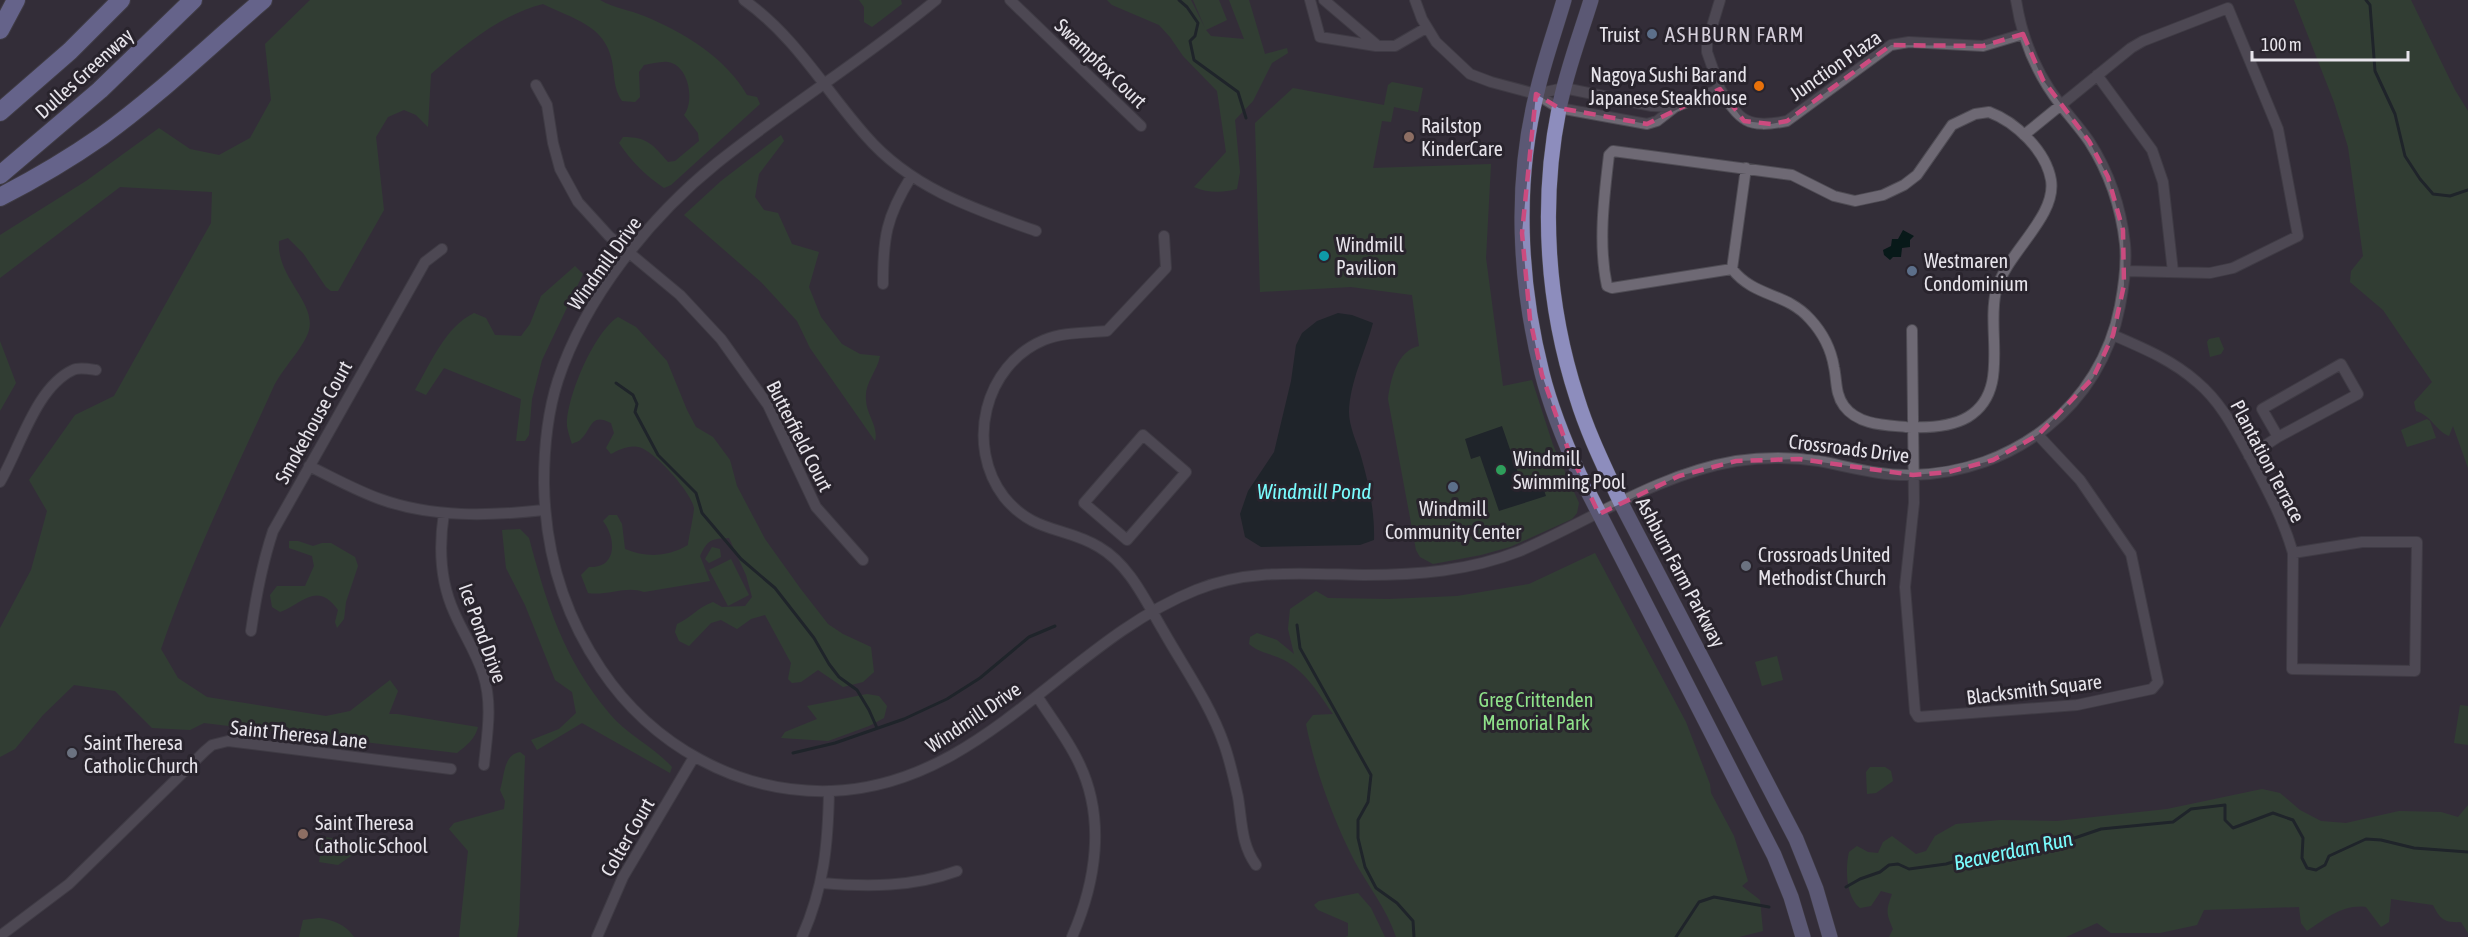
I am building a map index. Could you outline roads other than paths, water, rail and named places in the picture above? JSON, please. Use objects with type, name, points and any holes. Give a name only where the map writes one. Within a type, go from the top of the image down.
[{"type":"highway","points":[[0,30],[16,0]]},
{"type":"highway","name":"Dulles Greenway","points":[[0,112],[70,51],[121,0]]},
{"type":"highway","name":"Dulles Greenway","points":[[0,175],[100,90],[193,0]]},
{"type":"highway","points":[[0,197],[68,159],[103,135],[150,98],[262,0]]},
{"type":"main road","points":[[1564,0],[1536,94],[1527,147],[1522,210],[1523,257],[1530,319],[1542,375],[1557,423],[1599,513],[1774,855],[1791,897],[1803,937]]},
{"type":"main road","name":"Ashburn Farm Parkway","points":[[1591,0],[1559,108],[1551,169],[1549,221],[1551,269],[1558,324],[1577,400],[1621,503],[1796,839],[1816,889],[1830,937]]},
{"type":"street","points":[[744,0],[780,29],[825,82],[866,136],[911,177],[956,201],[1036,231]]},
{"type":"street","name":"Windmill Drive","points":[[936,0],[699,178],[681,195],[630,252],[603,290],[581,326],[557,382],[545,440],[544,510],[551,553],[561,588],[593,658],[622,698],[646,723],[669,742],[694,757],[759,783],[794,789],[829,791],[876,785],[943,762],[978,740],[1152,612],[1203,587],[1254,575],[1412,574],[1455,570],[1498,560],[1599,513]]},
{"type":"street","name":"Swampfox Court","points":[[1010,0],[1141,126]]},
{"type":"street","points":[[1310,0],[1320,37],[1378,46],[1395,46],[1426,28]]},
{"type":"street","points":[[1324,0],[1378,46]]},
{"type":"street","points":[[1415,0],[1426,28],[1441,49],[1470,74],[1536,94],[1559,108],[1647,124],[1657,121],[1675,107],[1720,89]]},
{"type":"street","name":"Junction Plaza","points":[[1720,0],[1707,43],[1707,52],[1720,89],[1735,113],[1744,121],[1771,124],[1787,121],[1891,45],[1909,42],[1983,46],[2023,34]]},
{"type":"street","name":"Crossroads Drive","points":[[1599,513],[1679,476],[1736,461],[1799,459],[1890,475],[1949,472],[1983,463],[2038,435],[2066,410],[2093,378],[2113,335],[2126,271],[2123,230],[2110,184],[2088,141],[2036,66],[2023,34],[2016,0]]},
{"type":"street","points":[[2024,135],[2097,75],[2143,41],[2228,8],[2278,129],[2298,236],[2233,268],[2200,274],[2126,271]]},
{"type":"street","points":[[2097,75],[2152,150],[2163,182],[2173,272]]},
{"type":"street","name":"Butterfield Court","points":[[536,86],[547,105],[560,169],[587,214],[696,311],[741,365],[768,405],[816,507],[863,560]]},
{"type":"street","points":[[1536,94],[1564,88],[1652,106],[1675,107]]},
{"type":"street","points":[[1732,268],[1612,288],[1607,286],[1603,247],[1609,155],[1614,151],[1746,168],[1792,175],[1834,196],[1855,201],[1883,195],[1904,185],[1917,175],[1952,125],[1975,114],[1989,112],[2001,116],[2018,127],[2024,135],[2048,169],[2051,195],[2043,215],[2012,257],[1999,282],[1993,303],[1993,375],[1988,398],[1976,412],[1957,422],[1914,427],[1871,423],[1856,417],[1845,407],[1836,388],[1831,355],[1810,319],[1789,301],[1748,286],[1732,268],[1746,168]]},
{"type":"street","points":[[883,284],[883,248],[887,227],[892,210],[911,177]]},
{"type":"street","points":[[1164,236],[1166,268],[1107,331],[1056,336],[1025,351],[1010,365],[997,382],[989,401],[984,423],[984,449],[988,466],[1004,496],[1016,509],[1039,525],[1086,540],[1113,556],[1130,577],[1218,728],[1232,769],[1243,837],[1248,853],[1256,865]]},
{"type":"street","name":"Smokehouse Court","points":[[251,631],[265,555],[273,531],[425,262],[442,249]]},
{"type":"street","name":"Blacksmith Square","points":[[1912,330],[1914,503],[1905,602],[1915,712],[1918,717],[2077,705],[2152,689],[2156,686],[2158,677],[2131,554],[2080,480],[2038,435]]},
{"type":"street","name":"Plantation Terrace","points":[[2113,335],[2167,360],[2197,382],[2221,408],[2276,505],[2293,553],[2292,669],[2415,671],[2417,542],[2362,542],[2293,553]]},
{"type":"street","points":[[2249,456],[2278,437],[2358,394],[2341,364],[2262,410],[2278,437]]},
{"type":"street","points":[[0,482],[38,405],[55,382],[75,369],[96,370]]},
{"type":"street","points":[[1113,556],[1127,540],[1186,472],[1143,435],[1084,503],[1127,540]]},
{"type":"street","points":[[309,466],[381,499],[444,513],[489,514],[544,510]]},
{"type":"street","name":"Ice Pond Drive","points":[[444,513],[441,551],[445,584],[453,610],[483,675],[488,701],[484,765]]},
{"type":"street","points":[[1036,696],[1080,764],[1093,812],[1095,839],[1092,877],[1083,912],[1072,937]]},
{"type":"street","name":"Saint Theresa Lane","points":[[0,936],[62,890],[205,751],[220,742],[451,769]]},
{"type":"street","name":"Colter Court","points":[[597,937],[623,877],[694,757]]},
{"type":"street","points":[[802,937],[822,883],[829,829],[829,791]]},
{"type":"street","points":[[822,883],[881,886],[938,878],[957,871]]},
{"type":"water","points":[[1903,230],[1914,236],[1910,240],[1910,247],[1902,248],[1901,257],[1893,257],[1890,260],[1884,255],[1883,250],[1891,246],[1892,239],[1898,239]]},
{"type":"water","name":"Windmill Pond","points":[[1338,313],[1352,315],[1373,323],[1355,378],[1349,417],[1370,496],[1374,540],[1360,545],[1261,547],[1245,537],[1240,514],[1248,491],[1274,452],[1291,381],[1296,345],[1302,333],[1317,321]]},
{"type":"water","name":"Windmill Swimming Pool","points":[[1502,426],[1523,487],[1541,481],[1546,496],[1499,511],[1480,456],[1471,459],[1465,439]]},
{"type":"waterway","points":[[1179,0],[1198,23],[1195,36],[1190,41],[1194,60],[1238,92],[1246,118]]},
{"type":"waterway","points":[[2366,0],[2370,5],[2375,71],[2395,114],[2405,156],[2433,194],[2450,196],[2468,190]]},
{"type":"waterway","points":[[616,383],[633,395],[637,404],[635,412],[658,455],[696,493],[702,513],[741,559],[775,588],[814,638],[839,677],[857,690],[877,728]]},
{"type":"waterway","points":[[1297,625],[1300,648],[1371,775],[1368,802],[1358,820],[1358,838],[1365,867],[1376,888],[1397,903],[1413,921],[1414,937]]},
{"type":"waterway","points":[[793,753],[835,743],[904,719],[947,699],[980,678],[1029,637],[1055,626]]},
{"type":"waterway","name":"Beaverdam Run","points":[[1846,887],[1880,872],[1889,865],[1898,864],[1909,869],[1946,864],[1986,852],[2027,845],[2045,848],[2101,829],[2173,822],[2191,809],[2225,805],[2225,820],[2233,828],[2273,813],[2293,820],[2303,838],[2302,858],[2307,868],[2316,870],[2325,865],[2329,856],[2366,839],[2414,848],[2468,852]]},
{"type":"waterway","name":"Beaverdam Run","points":[[1676,937],[1699,902],[1714,897],[1769,907]]},
{"type":"place","name":"Truist","points":[[1652,34]]},
{"type":"place","name":"Nagoya Sushi Bar and Japanese Steakhouse","points":[[1759,86]]},
{"type":"place","name":"Railstop KinderCare","points":[[1409,137]]},
{"type":"place","name":"Windmill Pavilion","points":[[1324,256]]},
{"type":"place","name":"Westmaren Condominium","points":[[1912,271]]},
{"type":"place","name":"Windmill Swimming Pool","points":[[1501,470]]},
{"type":"place","name":"Windmill Community Center","points":[[1453,487]]},
{"type":"place","name":"Crossroads United Methodist Church","points":[[1746,566]]},
{"type":"place","name":"Saint Theresa Catholic Church","points":[[72,753]]},
{"type":"place","name":"Saint Theresa Catholic School","points":[[303,834]]},
{"type":"district","name":"ASHBURN FARM","points":[[1735,34]]},
{"type":"park label","name":"Greg Crittenden Memorial Park","points":[[1536,710]]}]
